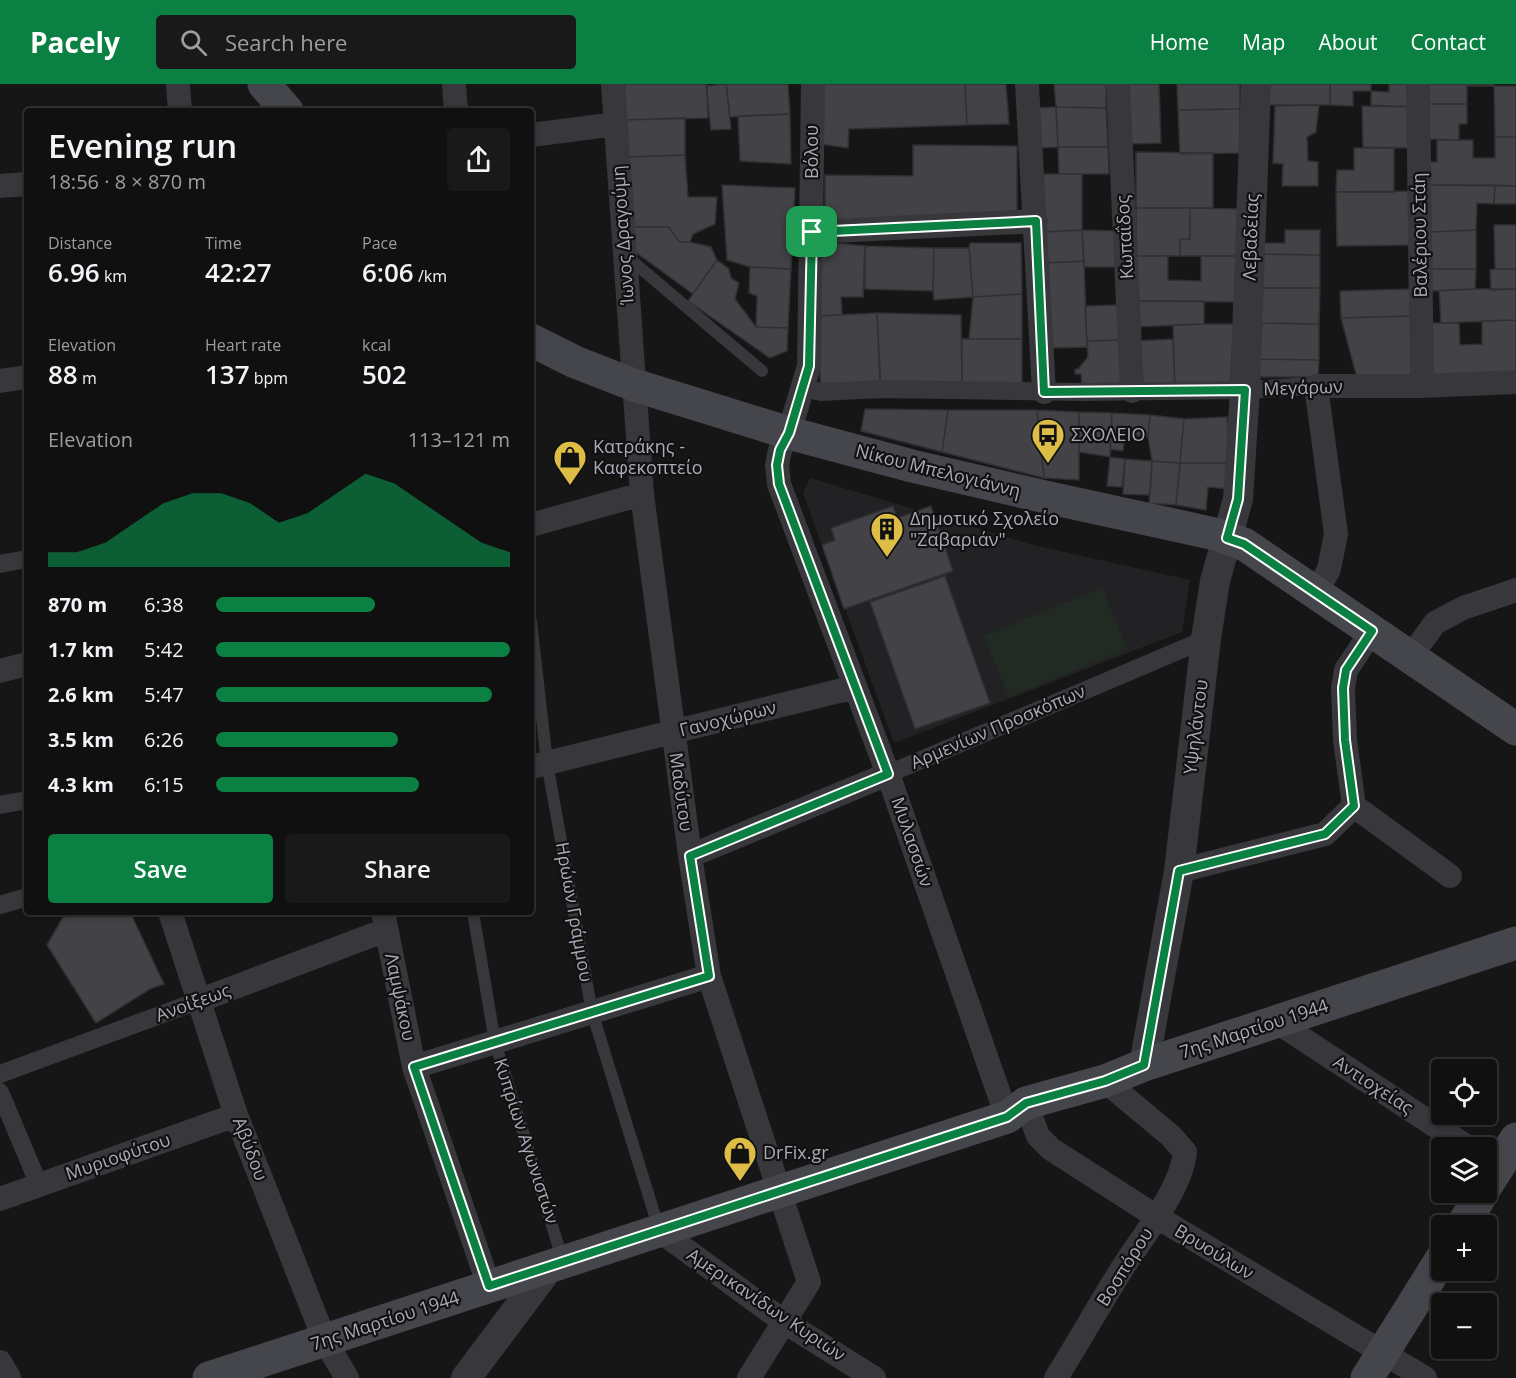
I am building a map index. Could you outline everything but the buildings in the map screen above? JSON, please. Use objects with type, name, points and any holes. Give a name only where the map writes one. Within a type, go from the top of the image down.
[{"type":"main road","points":[[264,84],[284,108]]},
{"type":"main road","name":"Νίκου Μπελογιάννη","points":[[534,342],[575,362],[634,385],[789,433],[1244,544],[1516,729]]},
{"type":"main road","name":"7ης Μαρτίου 1944","points":[[209,1378],[660,1231],[1105,1081],[1144,1065],[1516,944]]},
{"type":"main road","points":[[1497,1165],[1516,1139]]},
{"type":"main road","points":[[1374,1366],[1431,1275]]},
{"type":"street","points":[[178,84],[180,108]]},
{"type":"street","points":[[454,84],[456,108]]},
{"type":"street","name":"Ίωνος Δραγούμη","points":[[612,84],[634,385]]},
{"type":"street","name":"Βόλου","points":[[789,433],[809,366],[813,84]]},
{"type":"street","points":[[1027,84],[1044,392]]},
{"type":"street","name":"Κωπαΐδος","points":[[1118,84],[1132,391]]},
{"type":"street","name":"Λεβαδείας","points":[[1245,390],[1256,84]]},
{"type":"street","name":"Βαλέριου Στάη","points":[[1418,84],[1422,387]]},
{"type":"street","points":[[534,135],[616,124]]},
{"type":"street","points":[[0,186],[24,184]]},
{"type":"street","points":[[812,232],[1036,221]]},
{"type":"street","points":[[0,381],[24,377]]},
{"type":"street","name":"Μεγάρων","points":[[803,388],[821,392],[880,389],[1044,392],[1245,390],[1316,386],[1422,387],[1516,382]]},
{"type":"street","name":"Μαδύτου","points":[[634,385],[642,494],[690,856],[709,976],[809,1282],[783,1321]]},
{"type":"street","points":[[1316,386],[1336,534],[1329,569],[1316,593]]},
{"type":"street","name":"Υψηλάντου","points":[[1144,1065],[1179,871],[1215,581],[1238,499],[1245,390]]},
{"type":"street","name":"Μυλασσών","points":[[789,433],[780,450],[777,465],[779,484],[1016,1110]]},
{"type":"street","points":[[534,524],[642,494]]},
{"type":"street","points":[[0,564],[24,560]]},
{"type":"street","points":[[1411,656],[1435,623],[1463,608],[1516,590]]},
{"type":"street","points":[[1372,631],[1346,670],[1343,688],[1345,740],[1354,806],[1450,876]]},
{"type":"street","name":"Αρμενίων Προσκόπων","points":[[690,856],[1206,639]]},
{"type":"street","points":[[0,671],[24,665]]},
{"type":"street","name":"Γανοχώρων","points":[[539,765],[855,687]]},
{"type":"street","points":[[0,805],[24,801]]},
{"type":"street","points":[[1179,871],[1325,834],[1354,806]]},
{"type":"street","points":[[0,905],[24,898]]},
{"type":"street","name":"Αβύδου","points":[[171,915],[237,1115],[325,1341],[347,1378]]},
{"type":"street","name":"Ανοίξεως","points":[[0,1074],[198,1001],[385,921]]},
{"type":"street","name":"Λαμψάκου","points":[[385,921],[414,1067],[489,1286]]},
{"type":"street","points":[[414,1067],[709,976]]},
{"type":"street","name":"Αντιοχείας","points":[[1277,1022],[1452,1137]]},
{"type":"street","name":"Βοσπόρου","points":[[1056,1378],[1120,1271],[1157,1217],[1184,1166],[1185,1152],[1171,1136],[1105,1081]]},
{"type":"street","points":[[0,1092],[39,1185]]},
{"type":"street","name":"Βρυούλων","points":[[1016,1110],[1051,1149],[1157,1217],[1374,1366],[1425,1378]]},
{"type":"street","name":"Μυριοφύτου","points":[[0,1199],[237,1115]]},
{"type":"street","name":"Αμερικανίδων Κυριών","points":[[660,1231],[783,1321],[874,1378]]},
{"type":"street","points":[[466,1378],[557,1264]]},
{"type":"street","points":[[749,1378],[783,1321]]},
{"type":"street","points":[[0,1362],[9,1378]]},
{"type":"lane","points":[[625,256],[762,371]]},
{"type":"lane","name":"Ηρώων Γράμμου","points":[[534,675],[539,765],[592,1012],[660,1231]]},
{"type":"lane","name":"Κυπρίων Αγωνιστών","points":[[474,915],[495,1042],[557,1264]]},
{"type":"shaded area","points":[[810,478],[1033,545],[1190,580],[1182,632],[894,743],[803,493]]},
{"type":"shaded area","points":[[1102,588],[1127,649],[1009,697],[984,636]]},
{"type":"place","name":"ΣΧΟΛΕΙΟ","points":[[1048,464]]},
{"type":"place","name":"Κατράκης - Καφεκοπτείο","points":[[570,486]]},
{"type":"place","name":"Δημοτικό Σχολείο \"Ζαβαριάν\"","points":[[887,558]]},
{"type":"place","name":"DrFix.gr","points":[[740,1182]]},
{"type":"route","points":[[1036,221],[1044,392],[1245,390],[1238,499],[1227,538],[1244,544],[1372,631],[1346,670],[1343,688],[1345,740],[1354,806],[1325,834],[1179,871],[1144,1065],[1105,1081],[1026,1103],[1007,1117],[489,1286],[414,1067],[709,976],[690,856],[888,774],[779,484],[777,465],[780,450],[789,433],[809,366],[812,232],[1036,221]]}]
